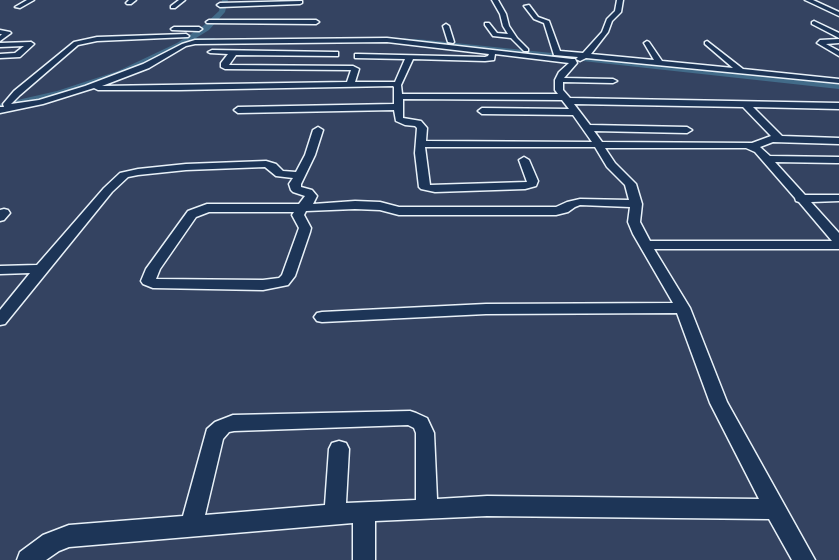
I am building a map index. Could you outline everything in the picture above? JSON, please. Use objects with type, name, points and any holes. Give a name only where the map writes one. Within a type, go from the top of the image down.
[{"type":"street","points":[[18,7],[31,0]]},
{"type":"street","points":[[173,7],[182,0]]},
{"type":"street","points":[[495,0],[503,14],[506,26],[512,36],[526,50]]},
{"type":"street","points":[[620,0],[618,12],[610,20],[605,32],[591,50],[573,63],[562,74],[558,80],[559,90],[599,144],[602,152],[611,165],[630,184],[636,204],[634,222],[639,234],[683,308],[719,403],[775,509],[804,560]]},
{"type":"street","points":[[808,0],[839,14]]},
{"type":"street","points":[[202,21],[218,13],[300,1]]},
{"type":"street","points":[[527,6],[536,18],[547,22],[557,53]]},
{"type":"street","points":[[5,107],[62,91],[128,69],[188,38],[218,13],[273,8]]},
{"type":"street","points":[[218,13],[307,16]]},
{"type":"street","points":[[218,13],[316,22]]},
{"type":"street","points":[[814,23],[839,36]]},
{"type":"street","points":[[487,24],[495,35],[512,36]]},
{"type":"street","points":[[446,26],[451,42]]},
{"type":"street","points":[[138,30],[199,29]]},
{"type":"street","points":[[0,32],[8,33],[0,39]]},
{"type":"street","points":[[5,107],[25,86],[76,43],[97,39],[404,36],[557,53],[580,58],[839,88]]},
{"type":"street","points":[[5,107],[40,102],[88,88],[146,66],[184,45],[195,42],[387,40],[492,51],[660,63],[839,81]]},
{"type":"street","points":[[839,41],[820,42],[820,44],[839,54]]},
{"type":"street","points":[[647,43],[660,63]]},
{"type":"street","points":[[707,43],[741,71]]},
{"type":"street","points":[[0,45],[30,44],[17,55],[0,56]]},
{"type":"street","points":[[358,56],[489,59],[492,56],[492,51]]},
{"type":"street","points":[[212,52],[335,54]]},
{"type":"street","points":[[233,53],[225,66],[353,68],[355,69],[351,84]]},
{"type":"street","points":[[410,57],[397,85],[398,116],[400,121],[421,125],[420,144],[425,187],[429,189],[515,187],[532,184],[533,181],[524,160]]},
{"type":"street","points":[[558,80],[613,81]]},
{"type":"street","points":[[88,88],[179,88],[351,84],[397,85]]},
{"type":"street","points":[[398,96],[839,106]]},
{"type":"street","points":[[745,104],[779,139]]},
{"type":"street","points":[[238,110],[398,107]]},
{"type":"street","points":[[482,111],[574,112]]},
{"type":"street","points":[[587,128],[687,130]]},
{"type":"street","points":[[318,130],[310,155],[295,187],[297,190],[308,192],[311,196],[310,200],[302,208],[298,215],[305,228],[288,276],[283,282],[263,285],[153,284],[148,281],[153,269],[192,214],[199,210],[219,208],[302,208],[355,204],[380,206],[399,211],[556,211],[564,209],[570,204],[580,202],[636,204]]},
{"type":"street","points":[[420,144],[740,144],[753,146],[766,141],[779,139],[839,140]]},
{"type":"street","points":[[753,146],[766,158],[800,199],[839,241]]},
{"type":"street","points":[[766,158],[836,160]]},
{"type":"street","points":[[2,317],[119,178],[130,173],[192,167],[266,164],[272,166],[280,174],[300,175]]},
{"type":"street","points":[[800,199],[839,198]]},
{"type":"street","points":[[646,245],[839,245]]},
{"type":"street","points":[[0,270],[41,269]]},
{"type":"street","points":[[322,317],[486,309],[683,308]]},
{"type":"street","points":[[191,527],[214,435],[222,427],[233,423],[410,418],[420,423],[425,433],[426,508]]},
{"type":"street","points":[[335,514],[339,449]]},
{"type":"street","points":[[28,560],[51,543],[69,536],[364,512],[487,506],[775,509]]},
{"type":"street","points":[[364,512],[364,560]]},
{"type":"waterway","points":[[0,107],[60,93],[121,73],[148,61],[180,45],[206,28],[222,12],[225,0]]},
{"type":"waterway","points":[[385,39],[427,42],[839,86]]},
{"type":"waterway","points":[[188,40],[214,40]]}]
